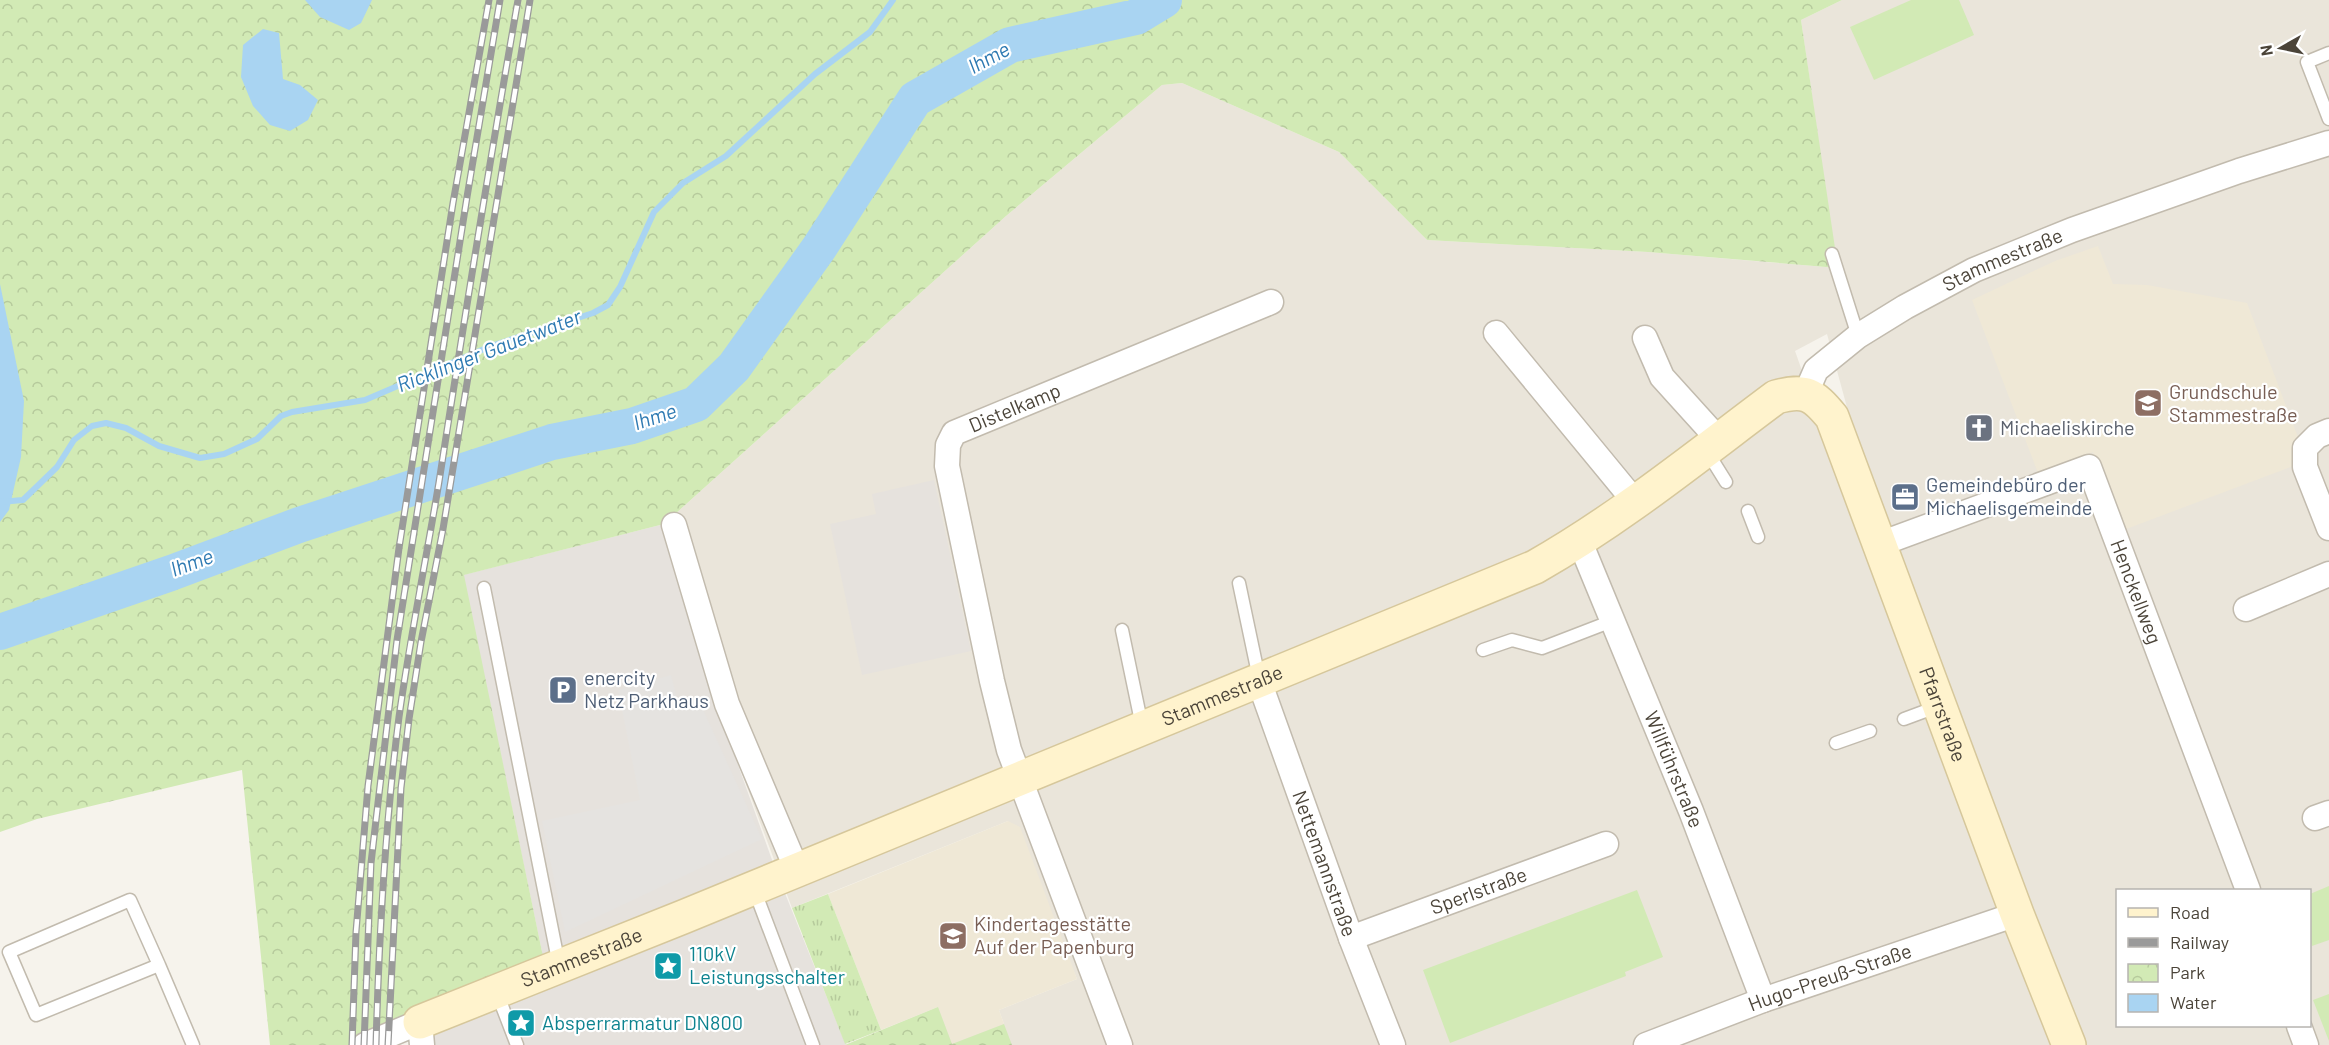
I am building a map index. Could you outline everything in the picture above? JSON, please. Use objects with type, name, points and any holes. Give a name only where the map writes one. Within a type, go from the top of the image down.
[{"type":"street","name":"Stammestraße","points":[[365,1045],[421,1034],[497,991],[1535,567],[1580,542],[1636,503],[1776,397],[1791,393],[1806,393],[1816,370],[1858,336],[1905,307],[1974,270],[2072,230],[2239,171],[2329,143]]},
{"type":"street","name":"Distelkamp","points":[[1018,778],[992,681],[947,466],[946,454],[950,438],[954,432],[1271,302]]},
{"type":"street","points":[[1496,333],[1636,503]]},
{"type":"street","points":[[1645,338],[1662,377],[1712,445]]},
{"type":"street","name":"Pfarrstraße","points":[[1806,393],[1820,402],[1832,417],[2017,914],[2069,1045]]},
{"type":"street","points":[[2329,431],[2318,436],[2305,448],[2305,467],[2329,528]]},
{"type":"street","name":"Henckellweg","points":[[1880,544],[2089,467],[2247,889]]},
{"type":"street","points":[[674,525],[727,704],[797,870]]},
{"type":"street","name":"Willführstraße","points":[[1580,542],[1691,811],[1763,1000]]},
{"type":"street","points":[[2246,609],[2329,574]]},
{"type":"street","name":"Nettemannstraße","points":[[1259,681],[1351,938],[1393,1045]]},
{"type":"street","points":[[1018,778],[1120,1045]]},
{"type":"street","name":"Sperlstraße","points":[[1351,938],[1606,844]]},
{"type":"street","name":"Hugo-Preuß-Straße","points":[[1646,1045],[1763,1000],[2017,914]]},
{"type":"street","points":[[2299,1027],[2306,1045]]},
{"type":"lane","points":[[2329,53],[2307,62],[2329,119]]},
{"type":"lane","points":[[1832,254],[1858,336]]},
{"type":"lane","points":[[1712,445],[1726,482]]},
{"type":"lane","points":[[1748,510],[1758,537]]},
{"type":"lane","points":[[1239,582],[1259,681]]},
{"type":"lane","points":[[484,588],[559,966]]},
{"type":"lane","points":[[1483,650],[1512,640],[1542,648],[1612,621]]},
{"type":"lane","points":[[1122,630],[1142,728]]},
{"type":"lane","points":[[1904,719],[1940,706]]},
{"type":"lane","points":[[1836,743],[1870,731]]},
{"type":"lane","points":[[753,888],[813,1045]]},
{"type":"lane","points":[[159,965],[36,1015],[9,952],[130,900],[159,965],[194,1045]]},
{"type":"lane","points":[[497,991],[517,1045]]},
{"type":"shaded area","points":[[1842,0],[2329,0],[2329,1045],[2076,1045],[1884,543],[1827,334],[1795,351],[1865,549],[2055,1045],[846,1045],[938,1007],[1004,1024],[999,1010],[1077,979],[1008,821],[792,908],[718,709],[664,524],[1006,216],[1162,85],[1182,83],[1339,152],[1427,240],[1648,252],[1837,268],[1801,20]]},
{"type":"shaded area","name":"Grundschule Stammestraße","points":[[2098,246],[2113,284],[2147,285],[2247,303],[2304,453],[2301,463],[2121,531],[2093,452],[2038,473],[1972,300],[2055,261]]},
{"type":"shaded area","points":[[934,480],[971,651],[862,675],[830,524],[876,514],[872,494]]},
{"type":"shaded area","points":[[664,524],[718,709],[776,871],[846,1045],[416,1045],[416,1024],[546,971],[463,575]]},
{"type":"shaded area","points":[[671,675],[680,710],[701,705],[762,839],[565,932],[542,821],[640,800],[618,690]]},
{"type":"shaded area","name":"Kindertagesstätte Auf der Papenburg","points":[[1008,821],[1020,827],[1077,979],[999,1010],[1004,1024],[952,1044],[938,1007],[881,1030],[828,894]]},
{"type":"green space","points":[[0,0],[1842,0],[1801,20],[1838,268],[1648,252],[1427,240],[1339,152],[1182,83],[1162,85],[1006,216],[664,524],[464,575],[546,971],[365,1045],[270,1045],[242,770],[37,819],[0,832]]},
{"type":"green space","points":[[1911,0],[1959,0],[1974,35],[1874,80],[1850,27]]},
{"type":"green space","points":[[2329,886],[2329,940],[2312,946],[2311,943],[2311,894]]},
{"type":"green space","points":[[1637,890],[1663,957],[1625,972],[1626,976],[1450,1043],[1423,970]]},
{"type":"green space","points":[[828,894],[881,1030],[845,1044],[792,908]]},
{"type":"green space","points":[[2329,994],[2329,1041],[2313,1000]]},
{"type":"green space","points":[[938,1007],[952,1044],[1004,1024],[1012,1045],[845,1045]]},
{"type":"water","points":[[305,0],[372,0],[361,23],[349,30],[320,17]]},
{"type":"water","points":[[263,29],[279,33],[283,79],[300,85],[318,100],[308,120],[290,131],[270,125],[253,106],[241,77],[243,45]]},
{"type":"water","points":[[0,284],[24,401],[21,457],[9,510],[0,522]]},
{"type":"waterway","name":"Ricklinger Gauetwater","points":[[0,502],[23,500],[57,467],[74,440],[92,426],[106,423],[126,428],[159,446],[200,458],[224,454],[257,439],[281,416],[292,412],[365,400],[491,346],[593,313],[608,305],[620,287],[654,212],[683,183],[726,156],[815,74],[870,32],[893,0]]},
{"type":"waterway","name":"Ihme","points":[[0,632],[171,573],[299,525],[552,442],[632,426],[696,404],[734,367],[819,248],[915,99],[1010,45],[1136,17],[1164,0]]},
{"type":"railway","points":[[352,1045],[356,932],[368,786],[399,548],[453,203],[489,0]]},
{"type":"railway","points":[[364,1045],[371,863],[397,640],[500,0]]},
{"type":"railway","points":[[376,1045],[383,881],[399,717],[518,0]]},
{"type":"railway","points":[[388,1045],[401,788],[409,719],[443,529],[530,0]]},
{"type":"place","name":"Grundschule Stammestraße","points":[[2148,403]]},
{"type":"place","name":"Michaeliskirche","points":[[1979,428]]},
{"type":"place","name":"Gemeindebüro der Michaelisgemeinde","points":[[1905,497]]},
{"type":"place","name":"enercity Netz Parkhaus","points":[[563,690]]},
{"type":"place","name":"Kindertagesstätte Auf der Papenburg","points":[[953,936]]},
{"type":"place","name":"110kV Leistungsschalter","points":[[668,966]]},
{"type":"place","name":"Absperrarmatur DN800","points":[[521,1023]]}]
